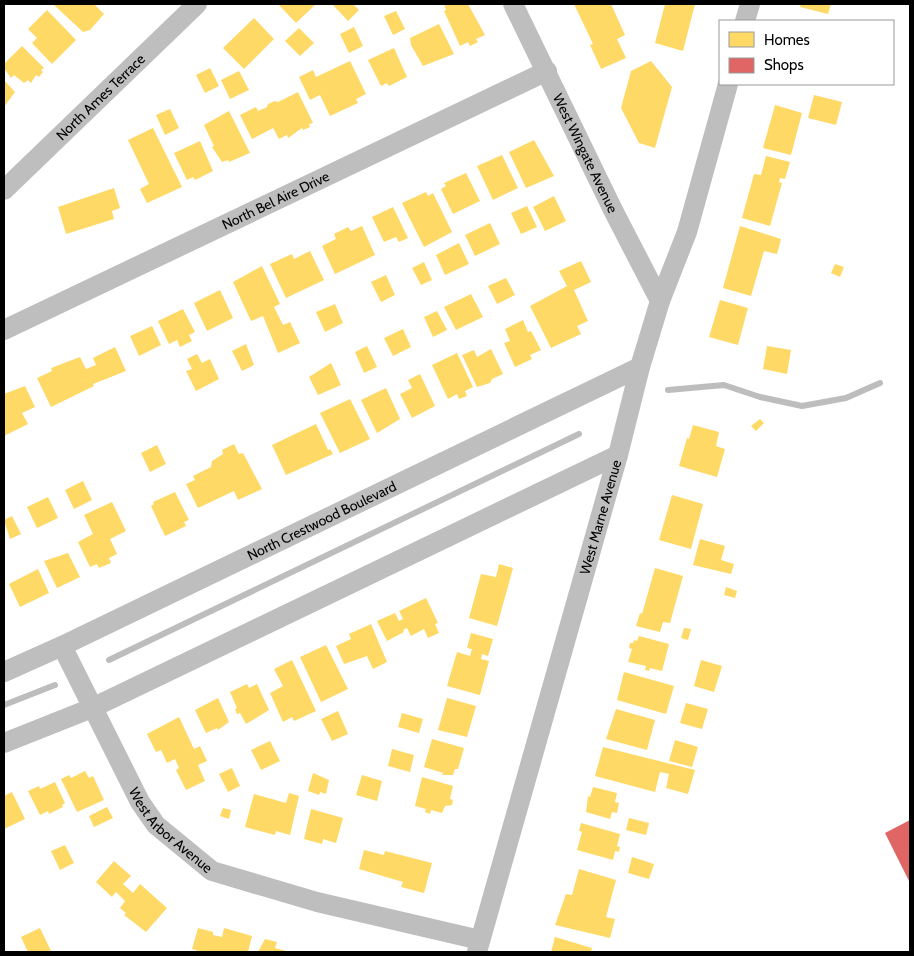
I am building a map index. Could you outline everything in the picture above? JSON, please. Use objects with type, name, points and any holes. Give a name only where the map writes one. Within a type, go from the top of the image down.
[{"type":"street","name":"North Ames Terrace","points":[[4,190],[197,4]]},
{"type":"street","name":"West Wingate Avenue","points":[[513,4],[613,210],[660,301]]},
{"type":"street","points":[[745,20],[750,4]]},
{"type":"street","name":"North Bel Aire Drive","points":[[4,330],[547,71]]},
{"type":"street","name":"West Marne Avenue","points":[[479,946],[618,456],[640,367],[660,301],[687,232],[728,85]]},
{"type":"street","name":"North Crestwood Boulevard","points":[[4,672],[62,646],[640,367]]},
{"type":"street","points":[[4,743],[92,708],[618,456]]},
{"type":"street","name":"West Arbor Avenue","points":[[62,646],[140,802],[156,825],[212,871],[479,946]]},
{"type":"building: Homes","points":[[53,4],[94,4],[104,14],[90,30],[83,32]]},
{"type":"building: Homes","points":[[278,4],[316,4],[296,23]]},
{"type":"building: Homes","points":[[332,4],[353,4],[359,10],[348,21]]},
{"type":"building: Homes","points":[[444,4],[468,4],[485,35],[476,39],[478,42],[470,46],[468,42],[460,46],[444,11],[446,10]]},
{"type":"building: Homes","points":[[574,4],[611,4],[625,35],[617,39],[626,58],[601,69],[590,45],[593,44]]},
{"type":"building: Homes","points":[[665,4],[695,4],[683,51],[655,43]]},
{"type":"building: Homes","points":[[801,4],[831,4],[828,14],[800,7]]},
{"type":"building: Homes","points":[[47,10],[76,40],[52,64],[32,43],[37,38],[28,29]]},
{"type":"building: Homes","points":[[396,11],[405,29],[393,35],[384,16]]},
{"type":"building: Homes","points":[[254,18],[274,39],[244,69],[223,48]]},
{"type":"building: Homes","points":[[439,24],[454,54],[423,66],[411,45],[410,38]]},
{"type":"building: Homes","points":[[354,27],[363,46],[349,53],[340,34]]},
{"type":"building: Homes","points":[[299,28],[314,43],[300,56],[285,41]]},
{"type":"building: Homes","points":[[22,46],[44,68],[41,70],[43,72],[39,77],[36,75],[31,83],[28,80],[24,83],[14,75],[11,78],[4,68],[4,64]]},
{"type":"building: Homes","points":[[394,48],[407,77],[389,86],[387,83],[381,86],[368,60]]},
{"type":"building: Homes","points":[[350,61],[366,94],[356,99],[358,103],[330,116],[320,95],[310,100],[299,77],[313,70],[316,77]]},
{"type":"building: Homes","points":[[651,61],[672,87],[655,148],[639,143],[621,108],[631,71]]},
{"type":"building: Homes","points":[[210,68],[219,86],[205,93],[196,75]]},
{"type":"building: Homes","points":[[239,71],[249,90],[230,99],[221,80]]},
{"type":"building: Homes","points":[[4,80],[15,92],[4,107]]},
{"type":"building: Homes","points":[[298,92],[313,123],[309,124],[310,127],[303,130],[302,128],[288,138],[287,135],[279,139],[273,128],[252,139],[240,115],[256,107],[258,111],[267,107],[268,104],[275,101],[278,102]]},
{"type":"building: Homes","points":[[814,95],[842,102],[836,125],[808,118]]},
{"type":"building: Homes","points":[[775,105],[802,113],[791,155],[763,148]]},
{"type":"building: Homes","points":[[170,109],[179,128],[165,135],[156,115]]},
{"type":"building: Homes","points":[[229,111],[250,153],[229,162],[228,160],[222,162],[212,147],[214,146],[204,125]]},
{"type":"building: Homes","points":[[153,128],[182,187],[147,203],[140,189],[149,184],[128,140]]},
{"type":"building: Homes","points":[[534,140],[554,176],[526,188],[509,152]]},
{"type":"building: Homes","points":[[200,141],[213,171],[195,180],[193,177],[187,180],[174,153]]},
{"type":"building: Homes","points":[[502,155],[518,188],[493,200],[477,166]]},
{"type":"building: Homes","points":[[766,156],[790,162],[785,179],[780,178],[779,182],[782,183],[770,226],[742,218],[754,174],[761,175]]},
{"type":"building: Homes","points":[[466,173],[480,201],[453,214],[441,189],[446,186],[444,183]]},
{"type":"building: Homes","points":[[114,188],[120,208],[112,211],[114,219],[66,234],[58,207]]},
{"type":"building: Homes","points":[[426,192],[428,196],[433,193],[452,232],[424,247],[402,203]]},
{"type":"building: Homes","points":[[554,196],[566,221],[545,231],[533,207]]},
{"type":"building: Homes","points":[[527,206],[537,227],[521,234],[511,213]]},
{"type":"building: Homes","points":[[393,207],[408,238],[399,242],[396,237],[384,242],[372,217]]},
{"type":"building: Homes","points":[[490,223],[500,244],[475,256],[465,235]]},
{"type":"building: Homes","points":[[362,226],[375,255],[335,274],[322,246],[336,239],[334,234],[348,227],[351,231]]},
{"type":"building: Homes","points":[[740,226],[781,239],[777,254],[764,251],[751,296],[723,288]]},
{"type":"building: Homes","points":[[459,243],[469,264],[445,275],[436,255]]},
{"type":"building: Homes","points":[[310,251],[324,280],[286,298],[270,264],[292,254],[294,259]]},
{"type":"building: Homes","points":[[581,261],[591,282],[574,290],[588,321],[577,326],[581,334],[551,348],[530,306],[567,286],[559,271]]},
{"type":"building: Homes","points":[[424,262],[432,280],[421,285],[412,268]]},
{"type":"building: Homes","points":[[835,264],[844,267],[840,277],[831,273]]},
{"type":"building: Homes","points":[[262,266],[280,304],[274,307],[283,325],[290,322],[300,343],[278,353],[263,316],[251,321],[233,282]]},
{"type":"building: Homes","points":[[386,275],[395,295],[381,302],[371,282]]},
{"type":"building: Homes","points":[[506,278],[515,295],[497,304],[488,286]]},
{"type":"building: Homes","points":[[220,290],[233,318],[207,331],[194,303]]},
{"type":"building: Homes","points":[[471,294],[483,317],[456,330],[444,307]]},
{"type":"building: Homes","points":[[720,300],[748,308],[738,345],[709,337]]},
{"type":"building: Homes","points":[[335,304],[343,323],[325,332],[316,312]]},
{"type":"building: Homes","points":[[183,309],[195,332],[189,335],[192,341],[180,347],[177,340],[169,344],[158,321]]},
{"type":"building: Homes","points":[[437,311],[447,330],[433,337],[424,317]]},
{"type":"building: Homes","points":[[523,320],[528,332],[531,331],[541,350],[530,355],[532,359],[515,367],[504,343],[510,341],[505,329]]},
{"type":"building: Homes","points":[[152,326],[161,345],[139,356],[130,336]]},
{"type":"building: Homes","points":[[403,329],[411,347],[393,356],[384,338]]},
{"type":"building: Homes","points":[[246,344],[254,365],[242,371],[232,351]]},
{"type":"building: Homes","points":[[367,346],[377,367],[364,373],[355,352]]},
{"type":"building: Homes","points":[[767,346],[791,350],[787,374],[763,369]]},
{"type":"building: Homes","points":[[115,347],[126,371],[93,384],[94,386],[51,407],[37,378],[52,371],[51,368],[80,357],[86,369],[96,365],[93,358]]},
{"type":"building: Homes","points":[[491,349],[503,374],[492,379],[490,383],[477,387],[462,355],[474,350],[477,357]]},
{"type":"building: Homes","points":[[457,353],[473,387],[465,391],[467,396],[459,399],[457,394],[448,399],[432,365]]},
{"type":"building: Homes","points":[[197,354],[202,363],[210,359],[219,379],[196,391],[186,371],[192,369],[187,359]]},
{"type":"building: Homes","points":[[331,363],[341,385],[318,395],[309,377]]},
{"type":"building: Homes","points":[[420,374],[435,406],[412,418],[400,394],[412,388],[408,380]]},
{"type":"building: Homes","points":[[25,386],[35,407],[22,413],[28,424],[4,436],[4,394]]},
{"type":"building: Homes","points":[[386,388],[400,419],[377,433],[361,400]]},
{"type":"building: Homes","points":[[350,399],[370,439],[340,453],[320,413]]},
{"type":"building: Homes","points":[[760,419],[764,423],[756,431],[751,426]]},
{"type":"building: Homes","points":[[316,424],[328,450],[330,449],[333,454],[286,475],[272,445]]},
{"type":"building: Homes","points":[[693,425],[719,432],[716,446],[725,449],[717,477],[679,466]]},
{"type":"building: Homes","points":[[234,444],[239,454],[243,453],[262,489],[238,500],[234,491],[198,508],[186,484],[195,480],[193,476],[211,467],[212,461],[223,454],[222,450]]},
{"type":"building: Homes","points":[[157,445],[166,464],[150,472],[141,453]]},
{"type":"building: Homes","points":[[83,481],[92,500],[74,509],[65,490]]},
{"type":"building: Homes","points":[[175,492],[189,520],[184,522],[186,526],[165,536],[151,506],[154,504],[153,502]]},
{"type":"building: Homes","points":[[672,495],[703,504],[691,549],[659,540]]},
{"type":"building: Homes","points":[[48,497],[58,518],[37,528],[27,507]]},
{"type":"building: Homes","points":[[112,502],[126,531],[110,539],[117,554],[109,558],[111,563],[99,568],[97,564],[90,567],[78,542],[93,534],[84,515]]},
{"type":"building: Homes","points":[[12,516],[21,534],[10,539],[4,520]]},
{"type":"building: Homes","points":[[700,539],[725,546],[721,560],[734,564],[731,574],[693,565]]},
{"type":"building: Homes","points":[[68,553],[80,577],[57,588],[44,561]]},
{"type":"building: Homes","points":[[499,564],[513,568],[497,626],[469,618],[481,574],[496,577]]},
{"type":"building: Homes","points":[[655,568],[683,576],[670,623],[663,622],[660,632],[636,626],[640,613],[642,614]]},
{"type":"building: Homes","points":[[38,569],[49,593],[20,607],[9,584]]},
{"type":"building: Homes","points":[[726,587],[737,591],[735,598],[724,595]]},
{"type":"building: Homes","points":[[426,598],[438,623],[435,624],[439,633],[428,638],[424,629],[411,636],[407,628],[403,630],[404,632],[387,641],[377,621],[395,613],[399,621],[403,619],[399,611]]},
{"type":"building: Homes","points":[[371,624],[387,662],[373,669],[367,656],[344,664],[336,646],[351,639],[349,634]]},
{"type":"building: Homes","points":[[684,628],[691,629],[688,640],[681,638]]},
{"type":"building: Homes","points":[[471,633],[493,639],[488,656],[482,654],[481,659],[489,661],[480,695],[447,686],[457,652],[470,656],[472,649],[467,648]]},
{"type":"building: Homes","points":[[639,636],[669,644],[662,671],[650,668],[649,671],[645,670],[646,666],[628,662],[632,649],[629,648],[630,643],[633,643],[634,640],[637,641]]},
{"type":"building: Homes","points":[[326,645],[348,689],[321,702],[300,657]]},
{"type":"building: Homes","points":[[292,660],[316,711],[294,721],[292,717],[283,722],[270,693],[283,686],[274,669]]},
{"type":"building: Homes","points":[[701,660],[722,666],[714,692],[694,686]]},
{"type":"building: Homes","points":[[624,672],[674,686],[666,714],[617,700]]},
{"type":"building: Homes","points":[[247,684],[249,688],[257,684],[269,710],[246,724],[240,713],[237,714],[235,709],[237,708],[230,692]]},
{"type":"building: Homes","points":[[218,698],[229,722],[218,730],[217,728],[206,733],[195,710]]},
{"type":"building: Homes","points":[[447,698],[476,706],[467,737],[438,730]]},
{"type":"building: Homes","points":[[686,703],[708,709],[702,729],[680,723]]},
{"type":"building: Homes","points":[[616,709],[655,720],[647,750],[606,739]]},
{"type":"building: Homes","points":[[338,711],[348,734],[332,741],[321,719]]},
{"type":"building: Homes","points":[[402,713],[423,719],[419,733],[398,727]]},
{"type":"building: Homes","points":[[179,717],[194,749],[200,746],[207,761],[198,765],[205,781],[186,790],[176,770],[179,768],[175,759],[167,763],[161,750],[156,752],[147,734]]},
{"type":"building: Homes","points":[[432,739],[464,748],[458,769],[455,769],[453,775],[442,775],[443,773],[424,767]]},
{"type":"building: Homes","points":[[675,740],[698,747],[692,767],[669,761]]},
{"type":"building: Homes","points":[[270,741],[280,761],[261,770],[251,750]]},
{"type":"building: Homes","points":[[603,747],[695,770],[688,794],[666,788],[669,774],[660,772],[655,792],[595,776]]},
{"type":"building: Homes","points":[[392,749],[414,755],[410,772],[388,766]]},
{"type":"building: Homes","points":[[232,768],[240,786],[228,792],[219,774]]},
{"type":"building: Homes","points":[[85,771],[89,778],[93,776],[104,800],[77,812],[61,779],[69,775],[71,778]]},
{"type":"building: Homes","points":[[313,773],[329,780],[326,794],[320,792],[319,795],[308,791]]},
{"type":"building: Homes","points":[[362,775],[382,781],[377,801],[356,795]]},
{"type":"building: Homes","points":[[422,777],[453,786],[450,799],[453,800],[452,805],[445,806],[442,813],[431,810],[430,814],[425,812],[426,809],[415,806]]},
{"type":"building: Homes","points":[[55,782],[65,803],[62,805],[63,807],[49,814],[48,811],[40,815],[28,791],[39,786],[40,789]]},
{"type":"building: Homes","points":[[593,787],[617,793],[615,802],[619,803],[617,813],[612,812],[610,819],[586,812],[588,796],[590,797]]},
{"type":"building: Homes","points":[[12,792],[25,819],[4,829],[4,796]]},
{"type":"building: Homes","points":[[289,793],[299,796],[290,835],[276,831],[275,835],[245,827],[254,794],[286,803]]},
{"type":"building: Homes","points":[[107,807],[113,818],[94,827],[89,816]]},
{"type":"building: Homes","points":[[223,808],[231,810],[229,819],[220,816]]},
{"type":"building: Homes","points":[[311,809],[343,818],[336,843],[323,839],[322,844],[304,839]]},
{"type":"building: Homes","points":[[629,818],[649,823],[646,835],[626,830]]},
{"type":"building: Homes","points":[[581,823],[620,834],[617,846],[620,847],[619,852],[615,851],[613,860],[577,850],[582,832],[579,831]]},
{"type":"building: Homes","points":[[65,845],[74,863],[60,870],[51,851]]},
{"type":"building: Homes","points":[[364,850],[384,855],[385,851],[432,863],[424,893],[401,887],[403,882],[359,869]]},
{"type":"building: Homes","points":[[632,857],[654,864],[649,879],[628,873]]},
{"type":"building: Homes","points":[[114,861],[131,876],[123,884],[133,893],[140,884],[167,908],[146,932],[124,915],[126,913],[120,908],[125,901],[116,892],[112,897],[96,882]]},
{"type":"building: Homes","points":[[579,869],[616,880],[606,917],[615,919],[610,938],[555,925],[566,894],[572,895]]},
{"type":"building: Homes","points":[[40,928],[51,951],[28,952],[21,937]]},
{"type":"building: Homes","points":[[198,928],[213,932],[213,935],[222,937],[224,928],[252,936],[248,952],[202,952],[192,949]]},
{"type":"building: Homes","points":[[555,937],[592,948],[591,952],[551,952]]},
{"type":"building: Homes","points":[[265,939],[277,942],[275,948],[290,952],[258,952]]},
{"type":"building: Shops","points":[[910,820],[910,883],[885,833]]},
{"type":"waterway","points":[[668,390],[724,385],[760,397],[802,406],[846,398],[880,383]]},
{"type":"waterway","points":[[109,660],[579,434]]},
{"type":"waterway","points":[[4,705],[55,685]]}]
